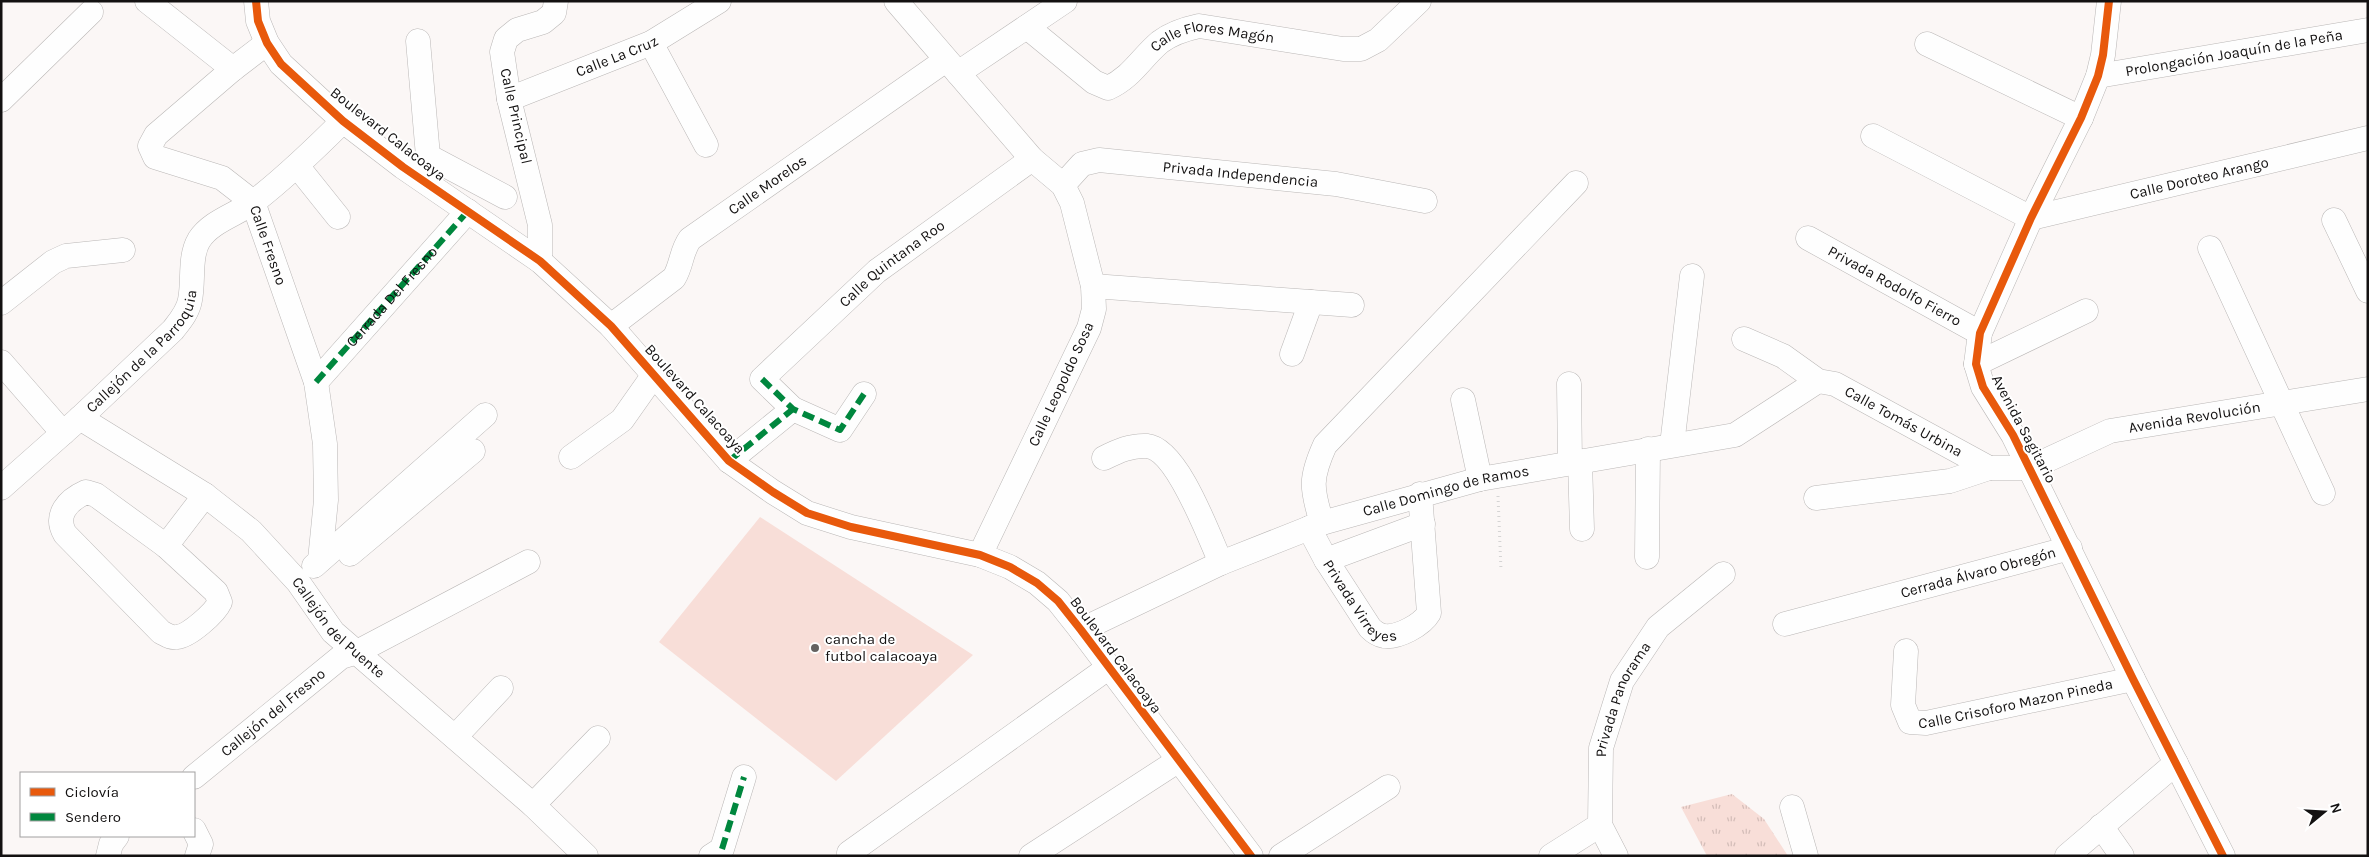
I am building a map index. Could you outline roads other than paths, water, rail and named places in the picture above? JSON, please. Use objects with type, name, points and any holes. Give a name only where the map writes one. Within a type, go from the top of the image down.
[{"type":"street","points":[[147,1],[233,69]]},
{"type":"street","name":"Boulevard Calacoaya","points":[[256,1],[258,21],[267,43],[281,64],[344,121],[403,167],[540,261],[611,326],[729,461],[773,492],[807,512],[851,527],[980,556],[1010,567],[1037,583],[1058,601],[1251,856]]},
{"type":"street","name":"Calle Principal","points":[[540,261],[540,225],[536,200],[509,99],[502,52],[506,39],[517,30],[543,22],[554,13],[556,1]]},
{"type":"street","name":"Calle La Cruz","points":[[509,99],[651,43],[719,1]]},
{"type":"street","name":"Calle Leopoldo Sosa","points":[[896,1],[1032,159],[1063,185],[1072,203],[1093,286],[1094,309],[1089,328],[980,556]]},
{"type":"street","name":"Calle Morelos","points":[[611,326],[674,278],[681,266],[683,249],[690,239],[952,66],[1027,27],[1064,1]]},
{"type":"street","name":"Calle Flores Magón","points":[[1027,27],[1094,82],[1108,88],[1123,81],[1160,42],[1180,30],[1199,26],[1343,49],[1361,49],[1378,40],[1419,1]]},
{"type":"street","name":"Avenida Sagitario","points":[[2108,2],[2103,55],[2098,76],[2081,118],[2031,218],[1980,333],[1976,364],[1983,387],[2013,435],[2030,468],[2133,679],[2223,856]]},
{"type":"street","points":[[1,100],[91,12]]},
{"type":"street","name":"Prolongación Joaquín de la Peña","points":[[2098,76],[2368,30]]},
{"type":"street","points":[[418,41],[428,156]]},
{"type":"street","name":"Calle Fresno","points":[[267,43],[233,69],[156,135],[150,146],[155,157],[222,178],[253,202],[316,382],[325,444],[326,500],[320,560]]},
{"type":"street","points":[[651,43],[706,145]]},
{"type":"street","points":[[1927,44],[2081,118]]},
{"type":"street","name":"Callejón de la Parroquia","points":[[1,488],[72,425],[173,330],[184,316],[190,302],[195,249],[200,239],[209,229],[253,202],[298,167],[344,121]]},
{"type":"street","points":[[1873,136],[2031,218]]},
{"type":"street","name":"Calle Doroteo Arango","points":[[2031,218],[2368,138]]},
{"type":"street","points":[[403,167],[428,156]]},
{"type":"street","points":[[428,156],[505,197]]},
{"type":"street","name":"Calle Quintana Roo","points":[[793,409],[762,379],[876,271],[1032,159]]},
{"type":"street","name":"Privada Independencia","points":[[1063,185],[1082,164],[1099,160],[1336,184],[1425,201]]},
{"type":"street","points":[[298,167],[338,216]]},
{"type":"street","name":"Privada Virreyes","points":[[1420,494],[1429,613],[1419,624],[1393,635],[1384,636],[1376,634],[1370,628],[1326,560],[1316,525],[1313,494],[1315,467],[1326,445],[1576,183]]},
{"type":"street","name":"Cerrada Del Fresno","points":[[316,382],[468,212]]},
{"type":"street","points":[[2334,220],[2368,291]]},
{"type":"street","name":"Privada Rodolfo Fierro","points":[[1808,238],[1980,333]]},
{"type":"street","points":[[2210,248],[2323,493]]},
{"type":"street","points":[[1,303],[53,262],[66,256],[123,250]]},
{"type":"street","points":[[1672,445],[1692,276]]},
{"type":"street","points":[[1093,286],[1352,305]]},
{"type":"street","points":[[1292,354],[1311,302]]},
{"type":"street","points":[[1976,364],[2086,311]]},
{"type":"street","name":"Calle Tomás Urbina","points":[[1744,339],[1782,356],[1818,381],[1835,384],[1989,468]]},
{"type":"street","name":"Callejón del Puente","points":[[1,362],[72,425],[205,494],[251,531],[302,587],[333,632],[533,805],[586,856]]},
{"type":"street","points":[[571,457],[622,420],[653,376]]},
{"type":"street","name":"Calle Domingo de Ramos","points":[[1080,630],[1221,563],[1316,525],[1420,494],[1489,477],[1648,448],[1735,435],[1818,381]]},
{"type":"street","points":[[1569,384],[1582,529]]},
{"type":"street","name":"Avenida Revolución","points":[[2030,468],[2110,431],[2368,389]]},
{"type":"street","points":[[729,461],[793,409],[840,430],[864,394]]},
{"type":"street","points":[[1463,400],[1489,477]]},
{"type":"street","points":[[302,587],[320,560],[486,415]]},
{"type":"street","points":[[1104,458],[1126,447],[1149,446],[1169,458],[1183,479],[1221,563]]},
{"type":"street","points":[[1647,557],[1648,448]]},
{"type":"street","points":[[302,587],[473,451]]},
{"type":"street","points":[[1816,498],[1950,481],[1989,468],[2030,468]]},
{"type":"street","points":[[86,492],[96,495],[166,546],[216,592],[220,602],[216,610],[179,637],[170,637],[161,632],[65,534],[60,525],[60,515],[77,496],[86,492]]},
{"type":"street","points":[[166,546],[205,494]]},
{"type":"street","points":[[1326,560],[1423,524]]},
{"type":"street","name":"Cerrada Álvaro Obregón","points":[[1785,624],[2070,548]]},
{"type":"street","name":"Callejón del Fresno","points":[[195,777],[341,657],[357,652],[528,562]]},
{"type":"street","name":"Privada Panorama","points":[[1616,856],[1600,825],[1601,748],[1622,681],[1658,627],[1723,574]]},
{"type":"street","name":"Calle Crisoforo Mazon Pineda","points":[[1906,651],[1903,705],[1910,722],[1926,724],[2133,679]]},
{"type":"street","points":[[849,852],[1108,668]]},
{"type":"street","points":[[455,737],[501,688]]},
{"type":"street","points":[[533,805],[598,738]]},
{"type":"street","points":[[1031,856],[1179,760]]},
{"type":"street","points":[[2067,856],[2176,763]]},
{"type":"street","points":[[720,854],[744,777]]},
{"type":"street","points":[[1281,856],[1388,787]]},
{"type":"street","points":[[1792,807],[1806,856]]},
{"type":"street","points":[[1551,856],[1600,825]]},
{"type":"street","points":[[2101,826],[2122,856]]},
{"type":"street","points":[[195,832],[201,844],[197,856]]},
{"type":"street","points":[[108,856],[111,844],[116,837]]},
{"type":"place","name":"cancha de futbol calacoaya","points":[[815,648]]}]
